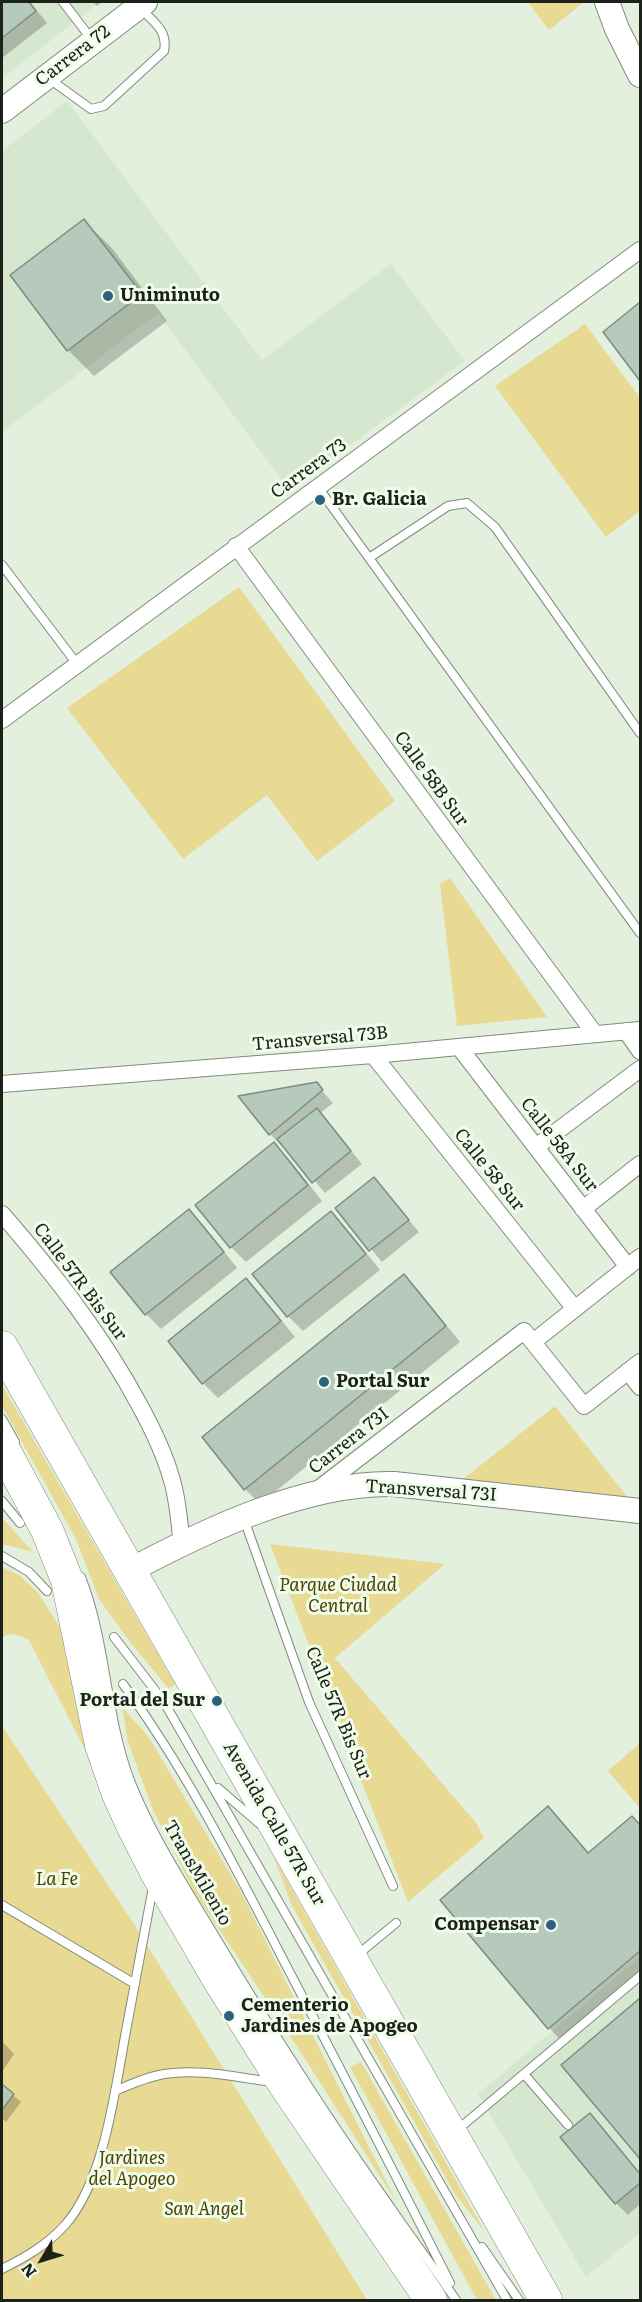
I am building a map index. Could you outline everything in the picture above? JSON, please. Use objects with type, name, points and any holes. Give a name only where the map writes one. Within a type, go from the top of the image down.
[{"type":"highway","name":"Avenida Calle 57R Sur","points":[[2,1347],[546,2301]]},
{"type":"highway","points":[[10,1447],[68,1580],[101,1745],[117,1794],[156,1872],[217,1977],[284,2084],[431,2301]]},
{"type":"street","points":[[607,2],[617,29],[640,75]]},
{"type":"street","name":"Carrera 72","points":[[2,111],[142,4]]},
{"type":"street","name":"Carrera 73","points":[[2,720],[640,250]]},
{"type":"street","name":"Calle 58B Sur","points":[[236,546],[595,1034]]},
{"type":"street","points":[[633,1030],[640,1051]]},
{"type":"street","name":"Transversal 73B","points":[[2,1084],[373,1055],[633,1030]]},
{"type":"street","name":"Calle 58A Sur","points":[[459,1047],[583,1209],[634,1262]]},
{"type":"street","name":"Calle 58 Sur","points":[[373,1055],[575,1309]]},
{"type":"street","points":[[536,1147],[640,1069]]},
{"type":"street","points":[[583,1209],[640,1164]]},
{"type":"street","name":"Calle 57R Bis Sur","points":[[2,1214],[67,1291],[107,1347],[128,1383],[147,1419],[171,1476],[182,1544]]},
{"type":"street","name":"Carrera 73I","points":[[313,1494],[528,1337],[575,1309],[634,1262]]},
{"type":"street","points":[[528,1337],[584,1406],[634,1366],[640,1387]]},
{"type":"street","name":"Transversal 73I","points":[[129,1571],[182,1544],[244,1518],[313,1494],[354,1485],[394,1484],[640,1511]]},
{"type":"lane","points":[[63,2],[93,41]]},
{"type":"lane","points":[[46,77],[92,109],[104,106],[164,51],[166,40],[161,29],[142,4]]},
{"type":"lane","points":[[317,486],[640,933]]},
{"type":"lane","points":[[369,558],[447,506],[467,503],[495,527],[640,733]]},
{"type":"lane","points":[[2,565],[77,664]]},
{"type":"lane","points":[[2,1419],[10,1447]]},
{"type":"lane","points":[[2,1501],[20,1523]]},
{"type":"lane","name":"Calle 57R Bis Sur","points":[[244,1518],[309,1702],[393,1886]]},
{"type":"lane","points":[[2,1556],[29,1572],[47,1591]]},
{"type":"lane","name":"TransMilenio","points":[[79,1572],[96,1630],[108,1703],[120,1753],[145,1815],[233,1966],[313,2092],[390,2207],[458,2301]]},
{"type":"lane","points":[[114,1637],[164,1702],[213,1784],[507,2301]]},
{"type":"lane","name":"TransMilenio","points":[[123,1684],[149,1719],[235,1866],[385,2152],[458,2301]]},
{"type":"lane","points":[[213,1784],[286,1846]]},
{"type":"lane","points":[[2,2269],[26,2258],[47,2243],[66,2224],[79,2206],[89,2185],[103,2145],[115,2091],[156,1872]]},
{"type":"lane","points":[[2,1905],[135,1984]]},
{"type":"lane","points":[[351,1960],[396,1923]]},
{"type":"lane","points":[[451,2135],[640,1976]]},
{"type":"lane","points":[[115,2091],[138,2081],[164,2074],[191,2072],[284,2084]]},
{"type":"lane","points":[[524,2073],[568,2125]]},
{"type":"lane","points":[[453,2207],[519,2301]]},
{"type":"shaded area","points":[[2,2],[100,2],[2,78]]},
{"type":"shaded area","name":"Uniminuto","points":[[67,101],[262,360],[391,264],[465,361],[289,490],[158,313],[2,432],[2,151]]},
{"type":"shaded area","points":[[640,1957],[640,2233],[586,2277],[478,2094]]},
{"type":"green space","points":[[528,2],[584,2],[549,30]]},
{"type":"green space","points":[[585,324],[640,398],[640,511],[606,537],[495,386]]},
{"type":"green space","points":[[239,587],[395,801],[317,861],[267,795],[183,859],[67,708]]},
{"type":"green space","points":[[450,878],[547,1017],[457,1026],[440,884]]},
{"type":"green space","points":[[2,1385],[175,1684],[169,1689],[130,1642],[99,1599],[76,1539],[2,1406]]},
{"type":"green space","points":[[555,1406],[633,1504],[462,1480]]},
{"type":"green space","points":[[2,1518],[33,1552],[2,1544]]},
{"type":"green space","name":"Parque Ciudad Central","points":[[270,1544],[445,1564],[335,1658],[476,1823],[484,1838],[408,1902]]},
{"type":"green space","points":[[2,1567],[19,1575],[38,1593],[62,1630],[90,1760],[29,1640],[12,1634],[2,1638]]},
{"type":"green space","points":[[122,1707],[148,1736],[241,1892],[397,2203],[195,1893],[153,1810],[128,1742]]},
{"type":"green space","name":"Jardines del Apogeo","points":[[2,1726],[134,1924],[367,2300],[2,2300]]},
{"type":"green space","points":[[640,1743],[640,1806],[639,1807],[608,1771]]},
{"type":"green space","points":[[273,1856],[485,2232],[455,2194],[292,1906]]},
{"type":"green space","points":[[361,2062],[496,2300],[477,2300],[350,2067]]},
{"type":"building","points":[[2,2],[29,2],[36,11],[2,38]]},
{"type":"building","points":[[84,219],[142,294],[67,351],[10,275]]},
{"type":"building","points":[[640,302],[640,381],[603,332]]},
{"type":"building","points":[[317,1082],[323,1090],[269,1135],[238,1096]]},
{"type":"building","points":[[317,1108],[351,1151],[312,1183],[277,1139]]},
{"type":"building","points":[[274,1142],[308,1185],[230,1248],[195,1205]]},
{"type":"building","points":[[374,1177],[409,1220],[369,1251],[335,1208]]},
{"type":"building","points":[[189,1209],[224,1252],[145,1315],[110,1272]]},
{"type":"building","points":[[331,1211],[366,1254],[287,1317],[252,1274]]},
{"type":"building","name":"Portal Sur","points":[[404,1274],[446,1326],[244,1490],[202,1437]]},
{"type":"building","points":[[246,1278],[281,1321],[202,1384],[168,1341]]},
{"type":"building","name":"Compensar","points":[[548,1806],[588,1853],[632,1816],[640,1825],[640,1951],[548,2029],[440,1900]]},
{"type":"building","points":[[640,1998],[640,2159],[561,2065]]},
{"type":"building","points":[[2,2084],[14,2094],[2,2110]]},
{"type":"building","points":[[590,2113],[640,2174],[640,2183],[615,2204],[560,2137]]},
{"type":"place","name":"Uniminuto","points":[[108,296]]},
{"type":"place","name":"Br. Galicia","points":[[320,500]]},
{"type":"place","name":"Portal Sur","points":[[324,1382]]},
{"type":"place","name":"Portal del Sur","points":[[217,1701]]},
{"type":"place","name":"Compensar","points":[[551,1925]]},
{"type":"place","name":"Cementerio Jardines de Apogeo","points":[[229,2016]]},
{"type":"park label","name":"La Fe","points":[[57,1880]]},
{"type":"park label","name":"San Angel","points":[[204,2210]]}]
